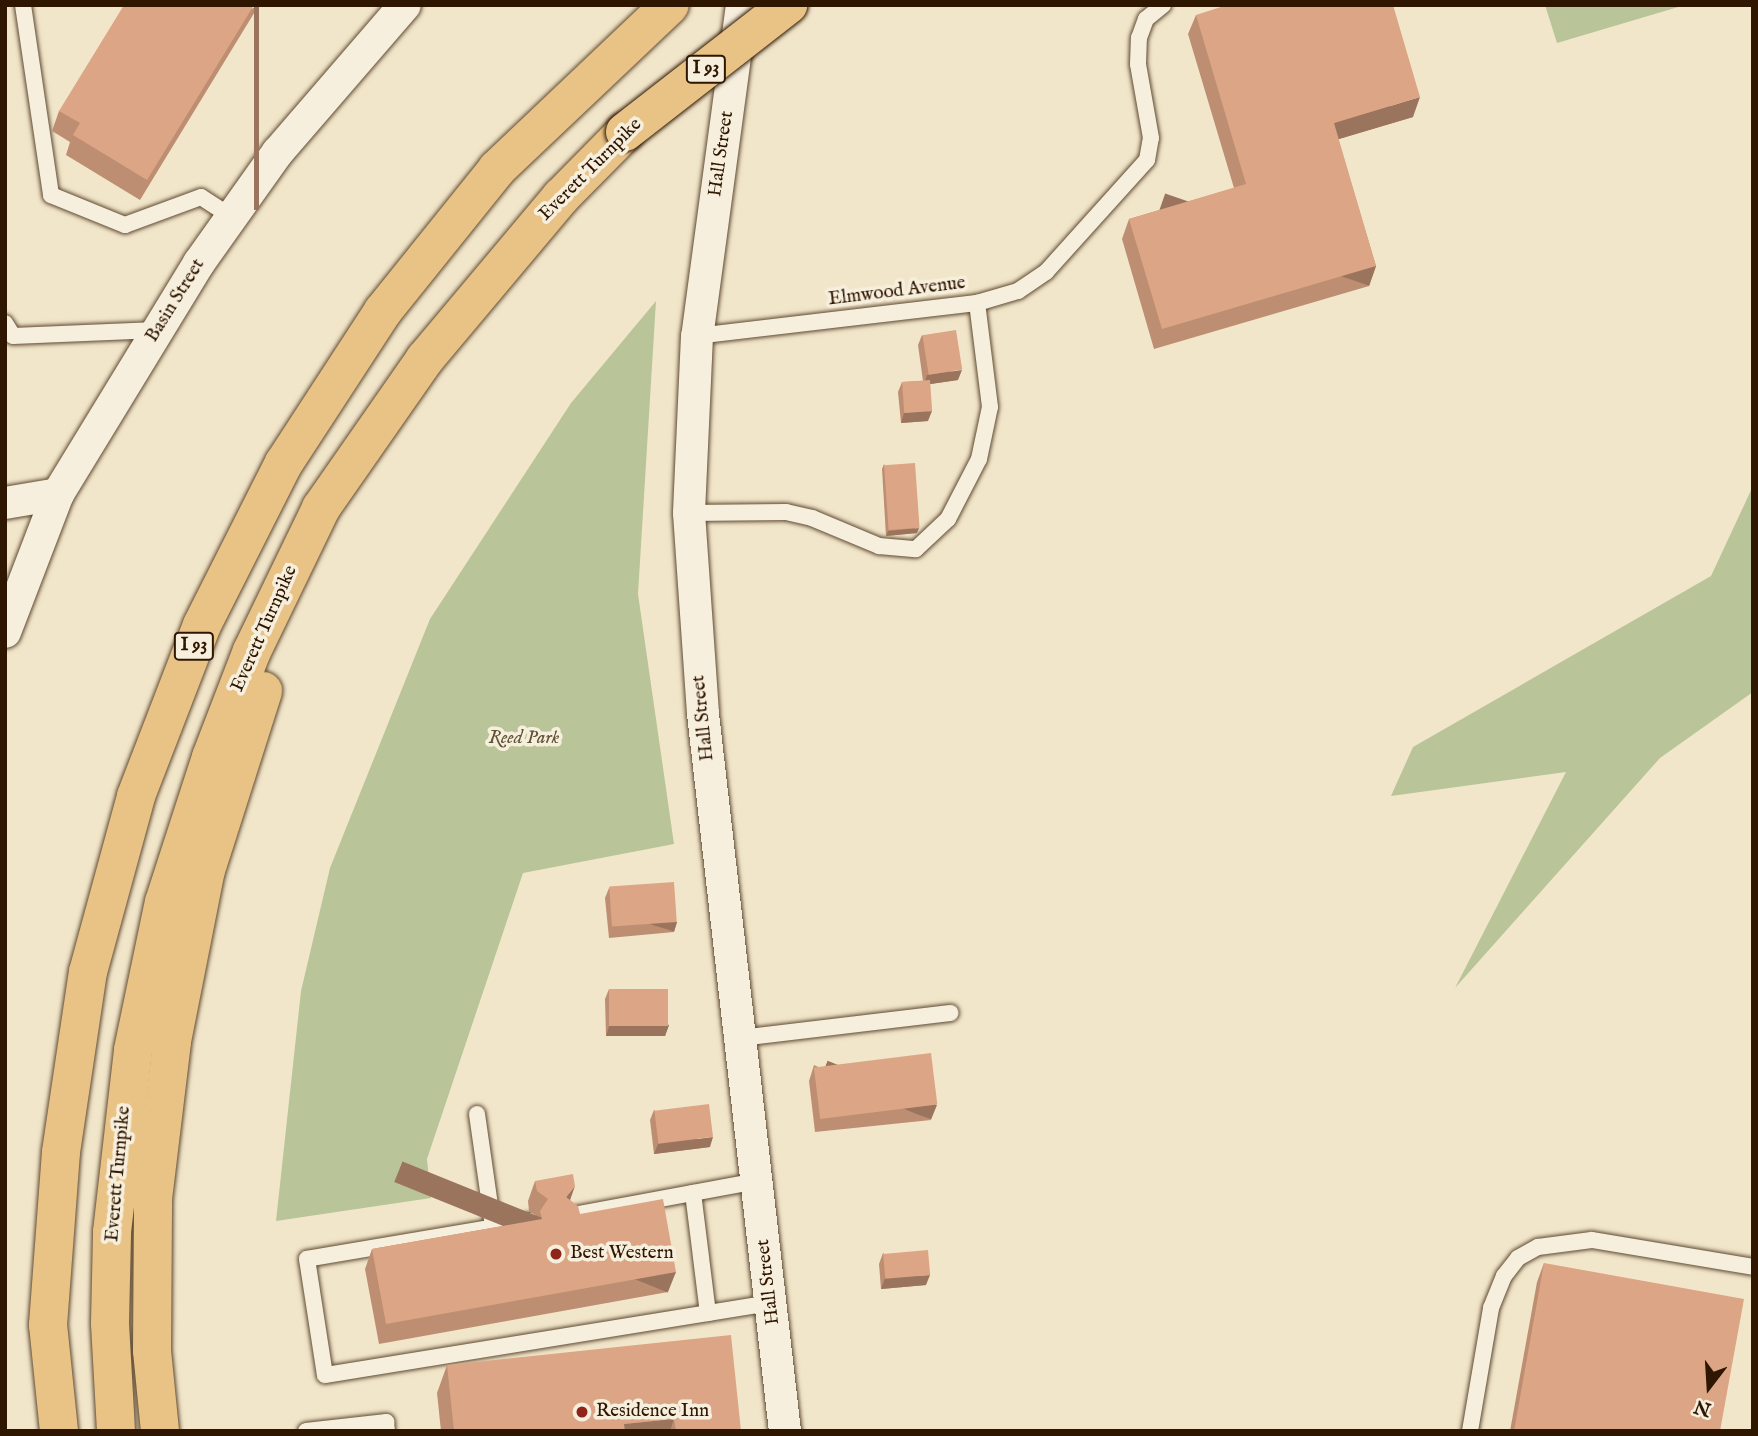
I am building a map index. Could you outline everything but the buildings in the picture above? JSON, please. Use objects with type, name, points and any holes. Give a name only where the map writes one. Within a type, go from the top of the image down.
[{"type":"highway","name":"I 93","points":[[59,1431],[48,1325],[61,1152],[88,972],[136,796],[202,625],[284,463],[383,311],[497,169],[670,5]]},
{"type":"highway","name":"Everett Turnpike","points":[[116,1431],[110,1323],[118,1167],[133,1050],[164,902],[211,757],[252,651],[321,509],[425,359],[561,197],[625,132],[788,5]]},
{"type":"highway","points":[[160,1431],[152,1351],[153,1199],[188,945],[226,799],[321,509]]},
{"type":"highway","points":[[36,1431],[48,1325]]},
{"type":"street","name":"Basin Street","points":[[5,632],[58,494],[157,330],[230,216],[358,55],[405,5]]},
{"type":"street","name":"Hall Street","points":[[742,5],[697,335],[689,513],[703,714],[785,1431]]},
{"type":"street","points":[[5,503],[58,494]]},
{"type":"lane","points":[[23,5],[51,195],[125,225],[201,197],[230,216]]},
{"type":"lane","points":[[977,303],[1018,291],[1046,272],[1146,160],[1151,138],[1138,64],[1139,38],[1146,19],[1163,5]]},
{"type":"lane","name":"Elmwood Avenue","points":[[689,513],[786,512],[894,550],[916,549],[933,536],[948,519],[973,471],[988,432],[990,407],[977,303],[697,335]]},
{"type":"lane","points":[[5,323],[13,336],[157,330]]},
{"type":"lane","points":[[740,1038],[951,1013]]},
{"type":"lane","points":[[477,1114],[492,1227]]},
{"type":"lane","points":[[569,1216],[757,1181]]},
{"type":"lane","points":[[693,1193],[708,1313]]},
{"type":"lane","points":[[531,1221],[307,1259],[326,1375],[772,1303]]},
{"type":"lane","points":[[1470,1431],[1491,1308],[1503,1276],[1518,1258],[1538,1247],[1592,1240],[1753,1267]]},
{"type":"lane","points":[[306,1431],[386,1423],[387,1431]]},
{"type":"green space","points":[[1545,5],[1685,5],[1557,43]]},
{"type":"green space","name":"Reed Park","points":[[656,301],[638,594],[674,844],[523,873],[427,1159],[431,1198],[276,1221],[301,991],[330,868],[430,619],[571,403]]},
{"type":"green space","points":[[1753,486],[1753,692],[1660,758],[1455,988],[1566,772],[1391,796],[1413,747],[1711,576]]},
{"type":"place","name":"Best Western","points":[[556,1254]]},
{"type":"place","name":"Residence Inn","points":[[582,1412]]}]
